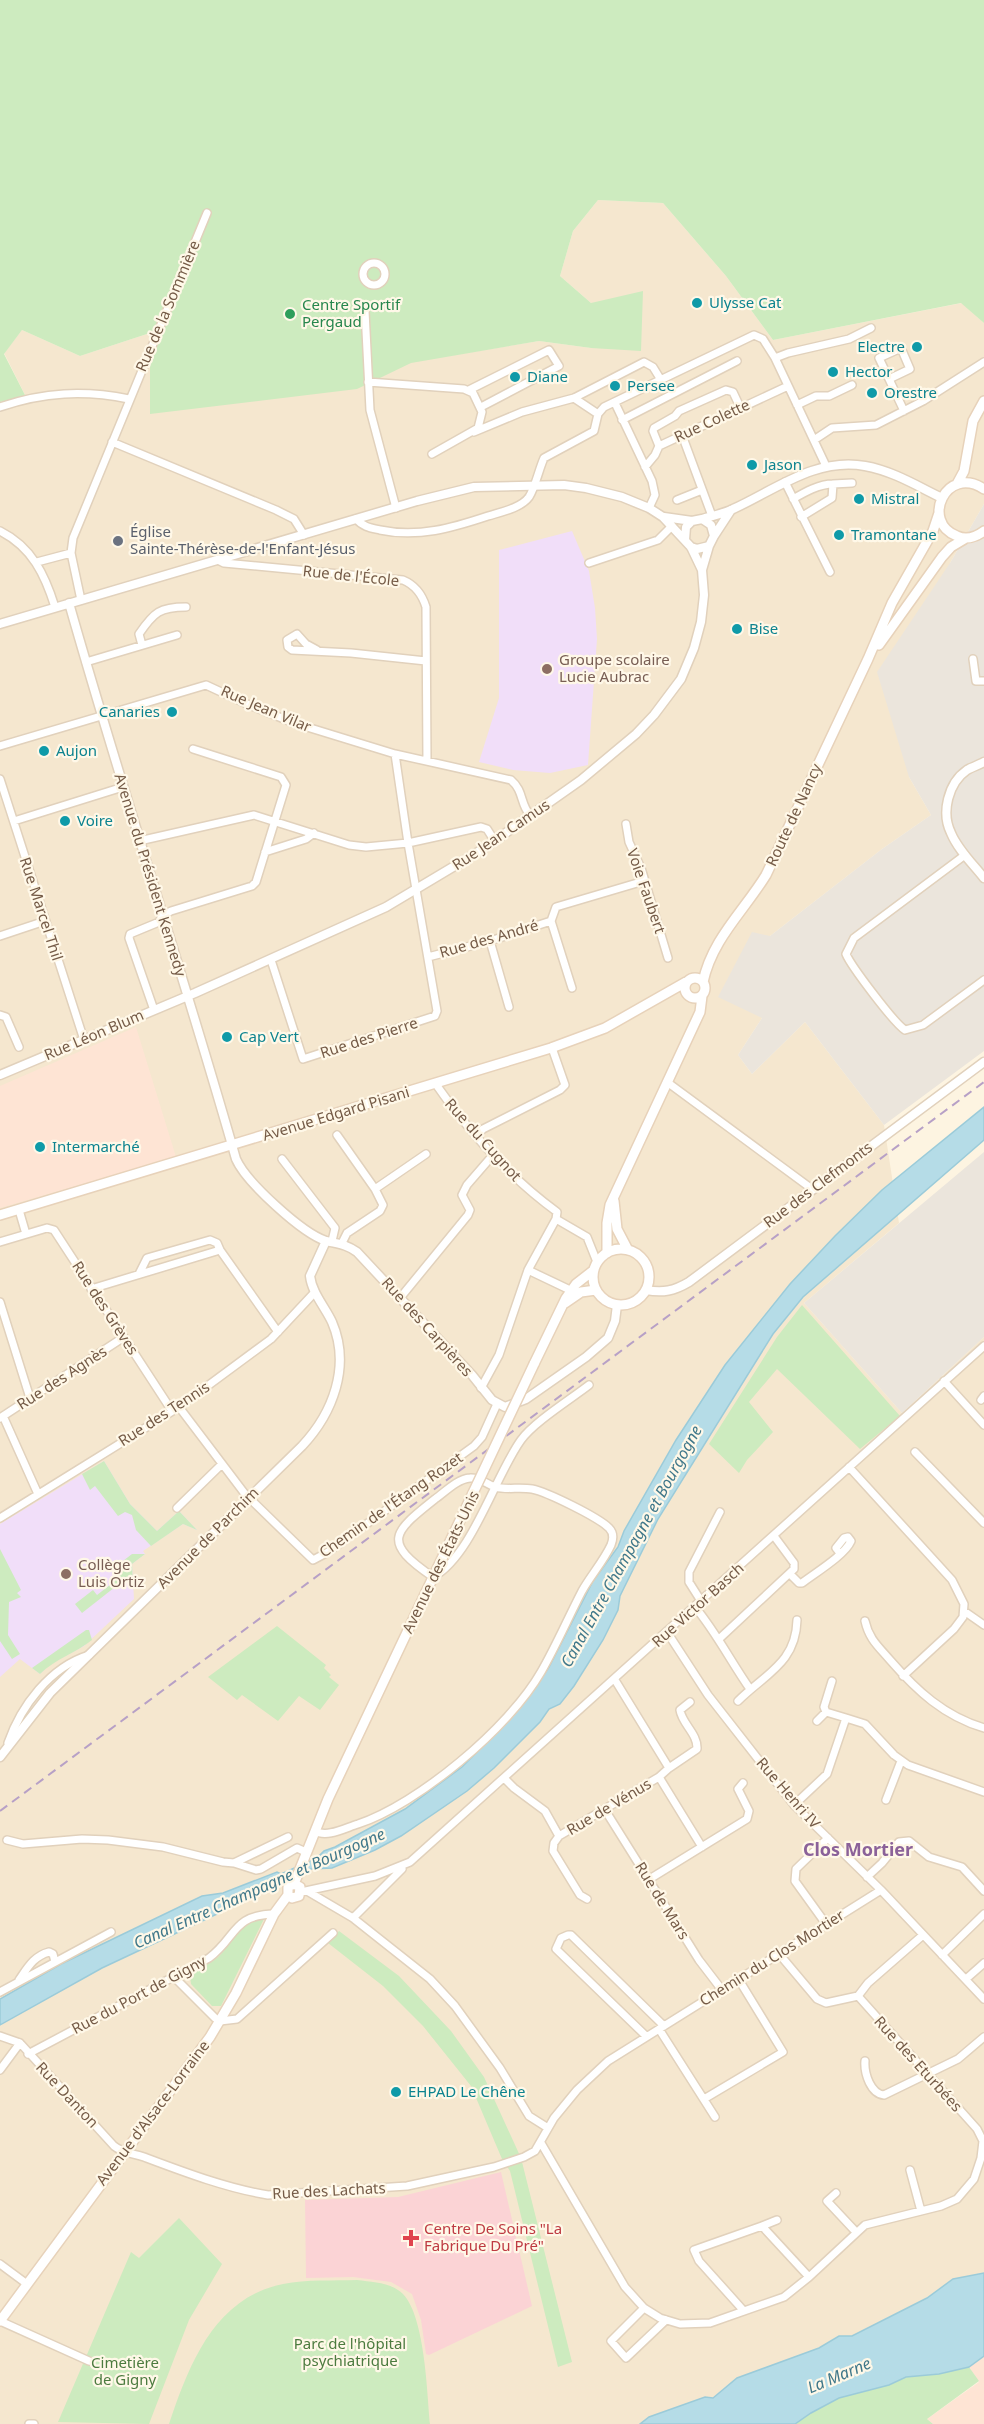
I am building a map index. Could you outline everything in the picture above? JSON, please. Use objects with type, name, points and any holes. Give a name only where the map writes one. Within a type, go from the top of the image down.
[{"type":"main road","points":[[957,484],[964,471],[973,422],[984,400]]},
{"type":"main road","points":[[942,498],[948,489],[957,484],[974,483],[984,489]]},
{"type":"main road","name":"Route de Nancy","points":[[695,980],[707,963],[720,937],[766,875],[892,603],[933,531],[942,498]]},
{"type":"main road","points":[[939,513],[948,531],[966,538]]},
{"type":"main road","name":"Route de Nancy","points":[[868,659],[951,547],[984,531]]},
{"type":"main road","points":[[607,1253],[607,1223],[614,1196],[667,1082],[696,1021],[700,1012],[705,990],[695,980],[689,995],[697,1010],[696,1021]]},
{"type":"main road","name":"Avenue Edgard Pisani","points":[[0,1215],[552,1048],[605,1028],[664,994],[695,980]]},
{"type":"main road","name":"Avenue Edgard Pisani","points":[[664,994],[702,996]]},
{"type":"main road","points":[[614,1196],[617,1229],[628,1250]]},
{"type":"main road","points":[[616,1249],[628,1250],[645,1262],[649,1276],[646,1290],[631,1303],[617,1305],[605,1300],[596,1290],[596,1266],[607,1253],[616,1249]]},
{"type":"main road","name":"Avenue des États-Unis","points":[[320,1817],[561,1306],[570,1290],[596,1266]]},
{"type":"main road","points":[[561,1306],[581,1292],[596,1290]]},
{"type":"main road","name":"Avenue d'Alsace-Lorraine","points":[[0,2321],[220,2021],[274,1914],[288,1895],[287,1889],[294,1881],[320,1817]]},
{"type":"main road","points":[[288,1895],[295,1898],[304,1891],[294,1881]]},
{"type":"street","name":"Rue de la Sommière","points":[[71,553],[77,526],[207,213]]},
{"type":"street","points":[[365,310],[370,410],[396,508]]},
{"type":"street","points":[[775,358],[788,352],[849,339],[871,328]]},
{"type":"street","points":[[356,519],[361,525],[397,533],[428,532],[464,524],[520,504],[529,496],[544,458],[594,431],[598,414],[604,406],[615,403],[754,335],[764,339],[775,358],[826,466]]},
{"type":"street","points":[[889,379],[910,369],[901,348],[879,358],[904,411]]},
{"type":"street","points":[[368,382],[469,390],[549,350],[559,366],[481,407]]},
{"type":"street","points":[[622,420],[737,361]]},
{"type":"street","points":[[432,454],[474,432],[522,412],[574,398],[644,362],[653,367],[661,380]]},
{"type":"street","points":[[814,440],[832,428],[876,425],[904,411],[984,362]]},
{"type":"street","points":[[797,405],[816,396],[829,396],[852,385]]},
{"type":"street","name":"Rue Colette","points":[[645,467],[656,455],[659,446],[788,386]]},
{"type":"street","points":[[469,390],[481,407],[481,420],[474,432]]},
{"type":"street","points":[[659,446],[654,428],[675,416],[679,411],[726,390],[733,392],[740,407]]},
{"type":"street","points":[[0,407],[54,393],[93,394],[129,399]]},
{"type":"street","points":[[574,398],[598,414]]},
{"type":"street","points":[[615,403],[645,467],[655,495],[650,508]]},
{"type":"street","points":[[682,435],[712,516]]},
{"type":"street","points":[[112,442],[276,510],[294,519],[304,535]]},
{"type":"street","points":[[663,517],[692,521],[712,516],[731,510],[811,470],[826,466],[849,465],[879,470],[902,478],[942,498]]},
{"type":"street","points":[[785,482],[830,572]]},
{"type":"street","points":[[793,499],[826,484],[852,483]]},
{"type":"street","points":[[801,517],[832,498],[833,484]]},
{"type":"street","name":"Rue Jean Camus","points":[[0,624],[356,519],[474,487],[564,486],[622,497],[650,508],[663,517],[688,544],[702,570]]},
{"type":"street","points":[[677,500],[702,490]]},
{"type":"street","points":[[692,521],[686,527],[688,544],[697,549],[709,546],[731,510]]},
{"type":"street","points":[[702,519],[711,525],[714,536]]},
{"type":"street","points":[[589,563],[658,540],[672,526]]},
{"type":"street","points":[[2,534],[37,562],[55,607]]},
{"type":"street","name":"Rue Jean Camus","points":[[189,996],[416,891],[494,840],[612,755],[636,734],[669,697],[688,664],[698,636],[704,595],[702,570],[709,546]]},
{"type":"street","points":[[37,562],[71,553],[81,600]]},
{"type":"street","name":"Rue de l'École","points":[[218,560],[224,563],[404,580],[412,584],[426,607],[427,761]]},
{"type":"street","name":"Avenue du Président Kennedy","points":[[69,603],[139,841],[189,996],[232,1146]]},
{"type":"street","points":[[142,645],[140,634],[152,615],[168,607],[186,607]]},
{"type":"street","points":[[86,662],[177,635]]},
{"type":"street","points":[[317,650],[426,661]]},
{"type":"street","points":[[973,659],[975,681],[984,681]]},
{"type":"street","name":"Rue Jean Vilar","points":[[0,746],[206,685],[294,723],[395,754],[503,777],[519,786],[526,810],[530,815]]},
{"type":"street","points":[[154,1010],[129,938],[130,934],[159,922],[162,916],[252,886],[286,785],[281,777],[192,749]]},
{"type":"street","points":[[395,754],[428,957]]},
{"type":"street","points":[[984,762],[967,770],[961,776],[953,787],[947,804],[947,825],[965,855],[984,878]]},
{"type":"street","name":"Rue Marcel Thil","points":[[0,779],[84,1040]]},
{"type":"street","points":[[14,821],[123,787]]},
{"type":"street","points":[[139,841],[254,815],[349,845],[366,847],[408,843],[481,827],[487,829],[494,840]]},
{"type":"street","name":"Voie Faubert","points":[[626,824],[629,842],[668,958]]},
{"type":"street","points":[[265,852],[306,839],[314,833]]},
{"type":"street","points":[[965,855],[854,938],[846,954],[899,1027],[904,1030],[923,1026],[984,980]]},
{"type":"street","name":"Rue des André","points":[[428,957],[490,941],[551,921],[556,907],[644,881]]},
{"type":"street","points":[[0,936],[45,921]]},
{"type":"street","points":[[551,921],[572,988]]},
{"type":"street","points":[[490,941],[509,1007]]},
{"type":"street","name":"Rue des Pierre","points":[[271,960],[303,1059],[435,1016],[437,1011],[428,957]]},
{"type":"street","name":"Rue Léon Blum","points":[[0,1075],[189,996]]},
{"type":"street","points":[[0,1015],[6,1017],[19,1047]]},
{"type":"street","points":[[476,1136],[483,1129],[560,1090],[565,1085],[552,1048]]},
{"type":"street","name":"Rue des Clefmonts","points":[[646,1290],[665,1292],[677,1290],[984,1062]]},
{"type":"street","points":[[667,1082],[812,1189]]},
{"type":"street","name":"Rue du Cugnot","points":[[435,1083],[493,1155],[526,1188],[557,1212],[556,1219],[587,1237],[596,1266]]},
{"type":"street","points":[[337,1135],[383,1205],[380,1211],[347,1233],[342,1243]]},
{"type":"street","name":"Rue des Carpières","points":[[232,1146],[238,1165],[278,1209],[329,1241],[342,1243],[357,1252],[497,1404]]},
{"type":"street","points":[[375,1190],[426,1154]]},
{"type":"street","points":[[400,1298],[468,1215],[470,1210],[462,1195],[467,1185],[493,1155]]},
{"type":"street","points":[[282,1159],[335,1228],[311,1271],[311,1282],[315,1292]]},
{"type":"street","points":[[0,1242],[26,1234],[19,1210]]},
{"type":"street","points":[[481,1388],[499,1354],[528,1270],[556,1219]]},
{"type":"street","name":"Rue des Grèves","points":[[26,1234],[47,1228],[54,1230],[124,1337],[176,1409],[248,1497]]},
{"type":"street","points":[[139,1274],[147,1258],[210,1240],[217,1243],[278,1332]]},
{"type":"street","points":[[92,1288],[220,1250]]},
{"type":"street","points":[[528,1270],[570,1290]]},
{"type":"street","name":"Rue des Tennis","points":[[0,1518],[176,1409],[271,1339],[315,1292]]},
{"type":"street","name":"Avenue de Parchim","points":[[0,1756],[50,1694],[314,1433],[334,1397],[339,1370],[338,1341],[332,1322],[315,1292]]},
{"type":"street","points":[[0,1302],[30,1398]]},
{"type":"street","points":[[497,1404],[510,1407],[526,1399],[588,1355],[608,1338],[615,1321],[617,1305]]},
{"type":"street","name":"Rue des Agnès","points":[[1,1417],[124,1337]]},
{"type":"street","name":"Rue Victor Basch","points":[[353,1918],[410,1862],[984,1346]]},
{"type":"street","points":[[944,1381],[984,1425]]},
{"type":"street","points":[[315,1831],[325,1834],[379,1817],[440,1777],[488,1736],[540,1674],[583,1589],[607,1554],[613,1539],[609,1528],[547,1495],[533,1490],[496,1487],[474,1478],[461,1480],[401,1529],[399,1546],[402,1554],[433,1577],[444,1571],[475,1527],[496,1487],[525,1435],[590,1385]]},
{"type":"street","name":"Chemin de l'Étang Rozet","points":[[248,1497],[313,1560],[328,1552],[474,1446],[484,1433],[497,1404]]},
{"type":"street","points":[[1,1417],[38,1494]]},
{"type":"street","points":[[915,1452],[984,1523]]},
{"type":"street","points":[[177,1508],[222,1464]]},
{"type":"street","points":[[849,1467],[952,1580],[960,1592],[964,1611],[954,1629],[903,1676]]},
{"type":"street","points":[[701,1601],[689,1582],[688,1572],[720,1512]]},
{"type":"street","points":[[719,1639],[791,1575],[795,1563],[774,1536]]},
{"type":"street","points":[[791,1575],[802,1583],[840,1553]]},
{"type":"street","points":[[695,1607],[719,1639],[728,1657],[750,1689]]},
{"type":"street","points":[[964,1611],[984,1625]]},
{"type":"street","points":[[738,1701],[785,1661],[797,1634],[797,1620]]},
{"type":"street","points":[[865,1621],[868,1635],[903,1676],[938,1707],[959,1719],[984,1728]]},
{"type":"street","name":"Rue Henri IV","points":[[667,1632],[708,1695],[794,1805],[881,1890],[982,1995]]},
{"type":"street","points":[[615,1680],[669,1768]]},
{"type":"street","points":[[826,1712],[824,1707],[832,1681]]},
{"type":"street","name":"Rue de Vénus","points":[[504,1778],[545,1811],[559,1836],[659,1777],[697,1749],[698,1745],[680,1714],[680,1710],[690,1702]]},
{"type":"street","points":[[826,1712],[865,1724],[902,1761],[984,1792]]},
{"type":"street","points":[[817,1721],[826,1712]]},
{"type":"street","points":[[794,1805],[827,1774],[846,1718]]},
{"type":"street","points":[[886,1800],[902,1761]]},
{"type":"street","points":[[659,1777],[702,1847]]},
{"type":"street","points":[[648,1880],[747,1819],[749,1811],[738,1789],[743,1783]]},
{"type":"street","name":"Rue de Mars","points":[[604,1810],[699,1960],[722,1990]]},
{"type":"street","points":[[559,1836],[553,1851],[580,1894],[587,1899]]},
{"type":"street","points":[[234,1863],[288,1837]]},
{"type":"street","points":[[826,1924],[795,1881],[794,1875],[796,1869],[828,1838]]},
{"type":"street","points":[[7,1840],[23,1844],[82,1839],[108,1840],[163,1847],[256,1870],[297,1848],[306,1852]]},
{"type":"street","points":[[867,1876],[882,1863],[899,1842],[909,1841],[929,1857],[962,1867],[984,1891]]},
{"type":"street","name":"Rue Victor Basch","points":[[304,1891],[375,1876],[410,1862]]},
{"type":"street","name":"Chemin du Clos Mortier","points":[[535,2151],[548,2128],[577,2090],[594,2073],[646,2036],[780,1955],[881,1890]]},
{"type":"street","points":[[304,1891],[353,1918],[430,1978],[455,2006],[494,2059],[529,2116],[548,2128]]},
{"type":"street","name":"Rue du Port de Gigny","points":[[28,2054],[219,1951],[246,1919],[259,1914],[274,1914]]},
{"type":"street","points":[[942,1955],[984,1914]]},
{"type":"street","points":[[0,1992],[111,1932]]},
{"type":"street","points":[[174,1977],[220,2021],[237,2019],[333,1933]]},
{"type":"street","points":[[646,2036],[556,1949],[561,1938],[571,1935],[662,2027],[715,2117]]},
{"type":"street","points":[[780,1955],[817,1999],[826,2003],[858,1996],[868,1983],[923,1935]]},
{"type":"street","points":[[16,1983],[38,1956],[49,1952],[53,1954],[55,1962]]},
{"type":"street","points":[[966,1979],[984,1963]]},
{"type":"street","points":[[704,2099],[783,2052],[739,1980]]},
{"type":"street","name":"Rue des Eturbées","points":[[541,2143],[625,2287],[644,2308],[666,2320],[680,2324],[710,2323],[743,2310],[764,2306],[784,2297],[810,2277],[856,2232],[870,2223],[951,2203],[964,2193],[977,2170],[983,2140],[976,2129],[858,1996]]},
{"type":"street","name":"Rue Danton","points":[[0,2036],[20,2043],[123,2153]]},
{"type":"street","points":[[865,2061],[866,2072],[874,2090],[881,2095],[958,2059],[983,2038]]},
{"type":"street","points":[[0,2070],[20,2043]]},
{"type":"street","name":"Rue des Eturbées","points":[[535,2151],[551,2162]]},
{"type":"street","name":"Rue des Lachats","points":[[123,2153],[137,2155],[193,2175],[268,2195],[407,2186],[494,2167],[535,2151]]},
{"type":"street","points":[[910,2170],[921,2211]]},
{"type":"street","points":[[836,2193],[827,2201],[856,2232]]},
{"type":"street","points":[[743,2310],[699,2261],[694,2250],[777,2220]]},
{"type":"street","points":[[762,2226],[810,2277]]},
{"type":"street","points":[[0,2264],[27,2284]]},
{"type":"street","points":[[644,2308],[611,2341],[626,2358],[666,2320]]},
{"type":"street","points":[[0,2321],[89,2361]]},
{"type":"street","points":[[29,2424],[34,2424]]},
{"type":"shaded area","points":[[598,200],[663,203],[726,276],[773,340],[962,303],[984,323],[984,504],[950,563],[909,777],[931,815],[882,849],[770,936],[762,1018],[738,1055],[752,1074],[805,1022],[884,1125],[899,1223],[804,1303],[902,1413],[984,1337],[984,2273],[953,2279],[927,2298],[852,2336],[839,2336],[819,2348],[737,2378],[712,2398],[649,2417],[640,2424],[0,2424],[0,402],[26,397],[4,353],[22,330],[80,356],[150,333],[411,362],[539,341],[591,348],[591,303],[560,276],[573,231]]},
{"type":"shaded area","points":[[984,504],[984,1051],[884,1125],[805,1022],[752,1074],[738,1055],[762,1018],[718,997],[752,932],[770,936],[882,849],[931,815],[909,777],[877,672],[950,563]]},
{"type":"shaded area","name":"Groupe scolaire Lucie Aubrac","points":[[572,531],[589,571],[595,608],[597,639],[588,765],[550,773],[513,770],[479,762],[499,698],[499,550]]},
{"type":"shaded area","points":[[136,1027],[176,1157],[0,1208],[0,1086]]},
{"type":"shaded area","points":[[984,1152],[984,1337],[902,1413],[804,1303]]},
{"type":"shaded area","name":"Collège Luis Ortiz","points":[[104,1461],[130,1504],[157,1531],[179,1511],[197,1530],[183,1524],[143,1551],[145,1554],[132,1564],[134,1599],[84,1646],[49,1665],[40,1674],[20,1659],[0,1677],[0,1524]]},
{"type":"shaded area","name":"Centre De Soins \"La Fabrique Du Pré\"","points":[[501,2172],[532,2306],[429,2355],[426,2354],[421,2320],[412,2294],[391,2282],[353,2277],[306,2278],[305,2200],[398,2197]]},
{"type":"shaded area","points":[[984,2356],[984,2424],[933,2424],[927,2419],[979,2382],[969,2367]]},
{"type":"green space","points":[[0,0],[984,0],[984,323],[961,303],[773,340],[726,276],[663,203],[598,200],[573,231],[560,276],[591,303],[643,291],[641,351],[591,348],[539,341],[411,363],[357,389],[150,414],[150,333],[80,356],[22,330],[4,354],[26,397],[0,402]]},
{"type":"green space","points":[[802,1305],[900,1416],[860,1449],[777,1369],[749,1402],[773,1432],[747,1460],[739,1473],[709,1444],[777,1337]]},
{"type":"green space","points":[[104,1461],[130,1504],[157,1531],[179,1511],[197,1530],[183,1524],[151,1546],[136,1530],[132,1515],[125,1512],[118,1516],[95,1486],[90,1490],[82,1474]]},
{"type":"green space","points":[[0,1549],[21,1590],[17,1593],[21,1597],[9,1602],[8,1635],[20,1654],[12,1659],[0,1641]]},
{"type":"green space","points":[[132,1554],[145,1554],[132,1564],[133,1584],[124,1580],[82,1613],[75,1604],[93,1590],[97,1595],[120,1577],[114,1568]]},
{"type":"green space","points":[[277,1626],[326,1665],[324,1668],[331,1675],[329,1677],[339,1685],[320,1710],[299,1696],[278,1721],[242,1695],[237,1700],[208,1677]]},
{"type":"green space","points":[[89,1630],[92,1640],[86,1645],[52,1664],[40,1674],[32,1668]]},
{"type":"green space","points":[[264,1919],[221,2006],[212,2006],[191,1984],[190,1976],[218,1957],[242,1927]]},
{"type":"green space","points":[[339,1931],[399,1976],[451,2031],[484,2077],[521,2158],[572,2362],[558,2367],[510,2171],[502,2159],[471,2086],[423,2026],[383,1986],[328,1943]]},
{"type":"green space","name":"Cimetière de Gigny","points":[[179,2218],[222,2264],[189,2320],[149,2424],[58,2422],[131,2252],[139,2258]]},
{"type":"green space","name":"Parc de l'hôpital psychiatrique","points":[[357,2280],[388,2285],[398,2290],[407,2299],[414,2313],[423,2351],[430,2424],[169,2424],[196,2357],[222,2319],[239,2303],[259,2292],[292,2282]]},
{"type":"green space","points":[[969,2367],[979,2381],[927,2419],[933,2424],[795,2424],[839,2398],[889,2385],[906,2377],[937,2374]]},
{"type":"water","name":"Canal Entre Champagne et Bourgogne","points":[[984,1107],[984,1140],[803,1297],[773,1334],[658,1519],[620,1596],[618,1610],[603,1640],[574,1686],[560,1704],[549,1709],[540,1722],[494,1768],[467,1791],[401,1836],[375,1850],[332,1868],[311,1869],[244,1899],[236,1905],[102,1968],[0,2025],[0,1999],[61,1964],[202,1896],[223,1893],[277,1872],[281,1874],[317,1858],[324,1851],[405,1809],[462,1767],[531,1694],[549,1667],[593,1581],[618,1547],[624,1531],[676,1440],[725,1365],[790,1284],[835,1236],[882,1190]]},
{"type":"water","name":"La Marne","points":[[984,2273],[984,2356],[969,2367],[939,2374],[906,2377],[889,2385],[839,2398],[795,2424],[640,2424],[649,2417],[705,2397],[713,2398],[737,2378],[819,2348],[839,2336],[852,2336],[927,2298],[953,2279]]},
{"type":"railway","points":[[0,1811],[984,1082]]},
{"type":"place","name":"Ulysse Cat","points":[[697,303]]},
{"type":"place","name":"Centre Sportif Pergaud","points":[[290,314]]},
{"type":"place","name":"Electre","points":[[917,347]]},
{"type":"place","name":"Hector","points":[[833,372]]},
{"type":"place","name":"Diane","points":[[515,377]]},
{"type":"place","name":"Persee","points":[[615,386]]},
{"type":"place","name":"Orestre","points":[[872,393]]},
{"type":"place","name":"Jason","points":[[752,465]]},
{"type":"place","name":"Mistral","points":[[859,499]]},
{"type":"place","name":"Tramontane","points":[[839,535]]},
{"type":"place","name":"Église Sainte-Thérèse-de-l'Enfant-Jésus","points":[[118,541]]},
{"type":"place","name":"Bise","points":[[737,629]]},
{"type":"place","name":"Groupe scolaire Lucie Aubrac","points":[[547,669]]},
{"type":"place","name":"Canaries","points":[[172,712]]},
{"type":"place","name":"Aujon","points":[[44,751]]},
{"type":"place","name":"Voire","points":[[65,821]]},
{"type":"place","name":"Cap Vert","points":[[227,1037]]},
{"type":"place","name":"Intermarché","points":[[40,1147]]},
{"type":"place","name":"Collège Luis Ortiz","points":[[66,1574]]},
{"type":"place","name":"EHPAD Le Chêne","points":[[396,2092]]},
{"type":"place","name":"Centre De Soins \"La Fabrique Du Pré\"","points":[[411,2238]]},
{"type":"district","name":"Clos Mortier","points":[[858,1850]]}]
